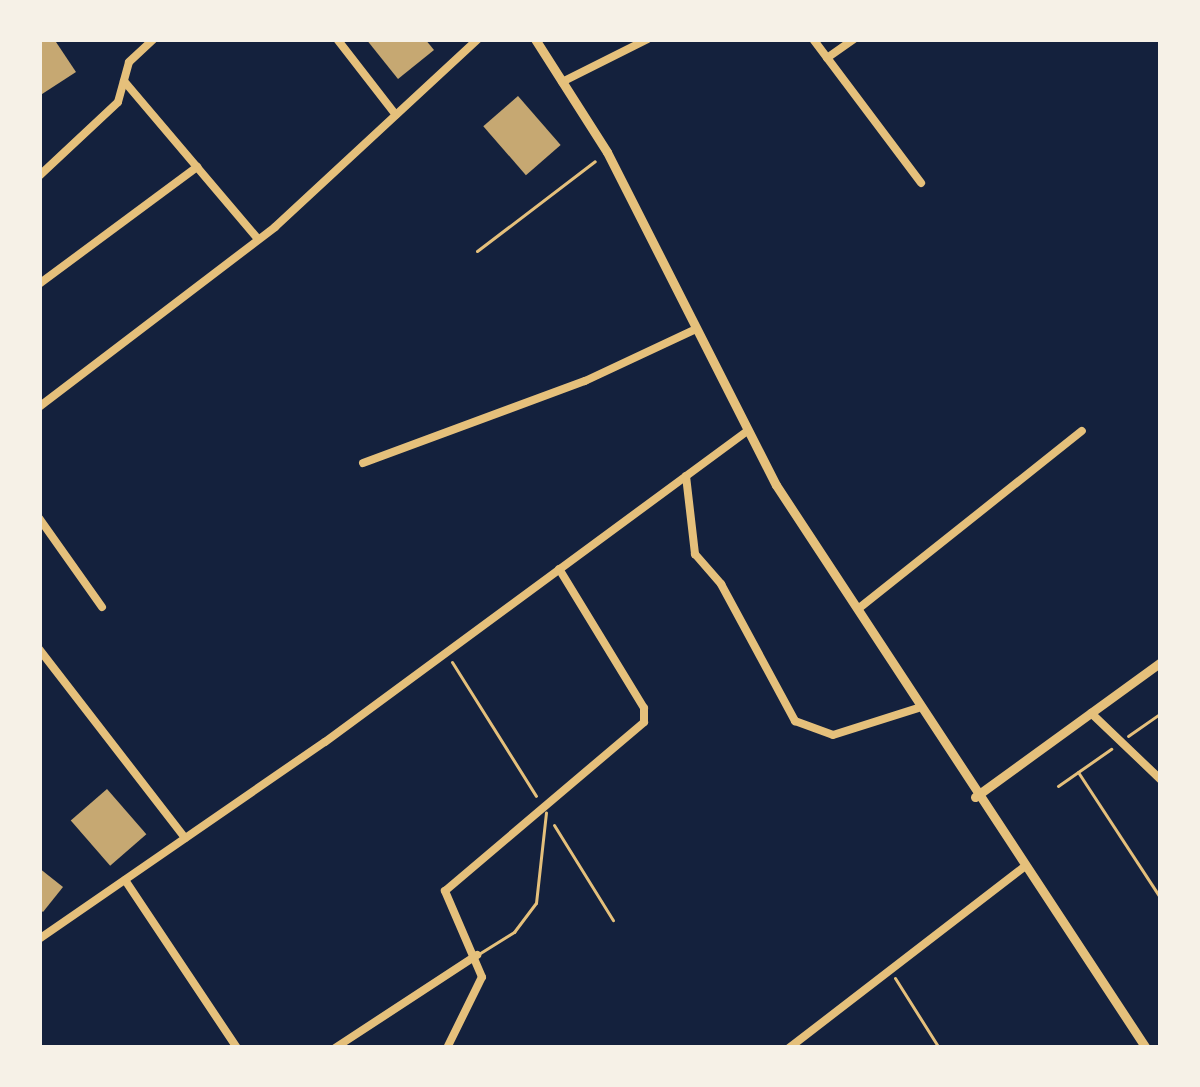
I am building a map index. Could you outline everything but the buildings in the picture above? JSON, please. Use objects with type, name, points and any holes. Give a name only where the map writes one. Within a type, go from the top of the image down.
[{"type":"street","points":[[39,176],[118,102],[129,62],[154,39]]},
{"type":"street","points":[[337,39],[396,115]]},
{"type":"street","points":[[39,407],[259,239],[478,39]]},
{"type":"street","points":[[535,39],[607,152],[746,432],[918,709],[1145,1048]]},
{"type":"street","points":[[562,82],[648,39]]},
{"type":"street","points":[[813,39],[921,184]]},
{"type":"street","points":[[827,58],[854,39]]},
{"type":"street","points":[[124,80],[259,239]]},
{"type":"street","points":[[39,284],[197,167]]},
{"type":"street","points":[[363,463],[622,366],[694,330]]},
{"type":"street","points":[[855,611],[1082,431]]},
{"type":"street","points":[[39,939],[446,652],[746,432]]},
{"type":"street","points":[[686,476],[695,554],[721,584],[795,721],[833,735],[918,709]]},
{"type":"street","points":[[39,518],[102,608]]},
{"type":"street","points":[[447,1048],[481,984],[477,956],[445,892],[635,735],[645,715],[560,569]]},
{"type":"street","points":[[39,650],[185,838]]},
{"type":"street","points":[[975,797],[1161,662]]},
{"type":"street","points":[[1090,713],[1161,780]]},
{"type":"street","points":[[789,1048],[893,975],[1023,868]]},
{"type":"street","points":[[125,880],[237,1048]]},
{"type":"street","points":[[335,1048],[477,956]]},
{"type":"lane","points":[[477,956],[523,924],[536,903],[546,813]]},
{"type":"path","points":[[477,250],[607,152]]},
{"type":"path","points":[[446,652],[613,920]]},
{"type":"path","points":[[1058,786],[1161,713]]},
{"type":"path","points":[[1078,772],[1161,899]]},
{"type":"path","points":[[893,975],[939,1048]]}]
